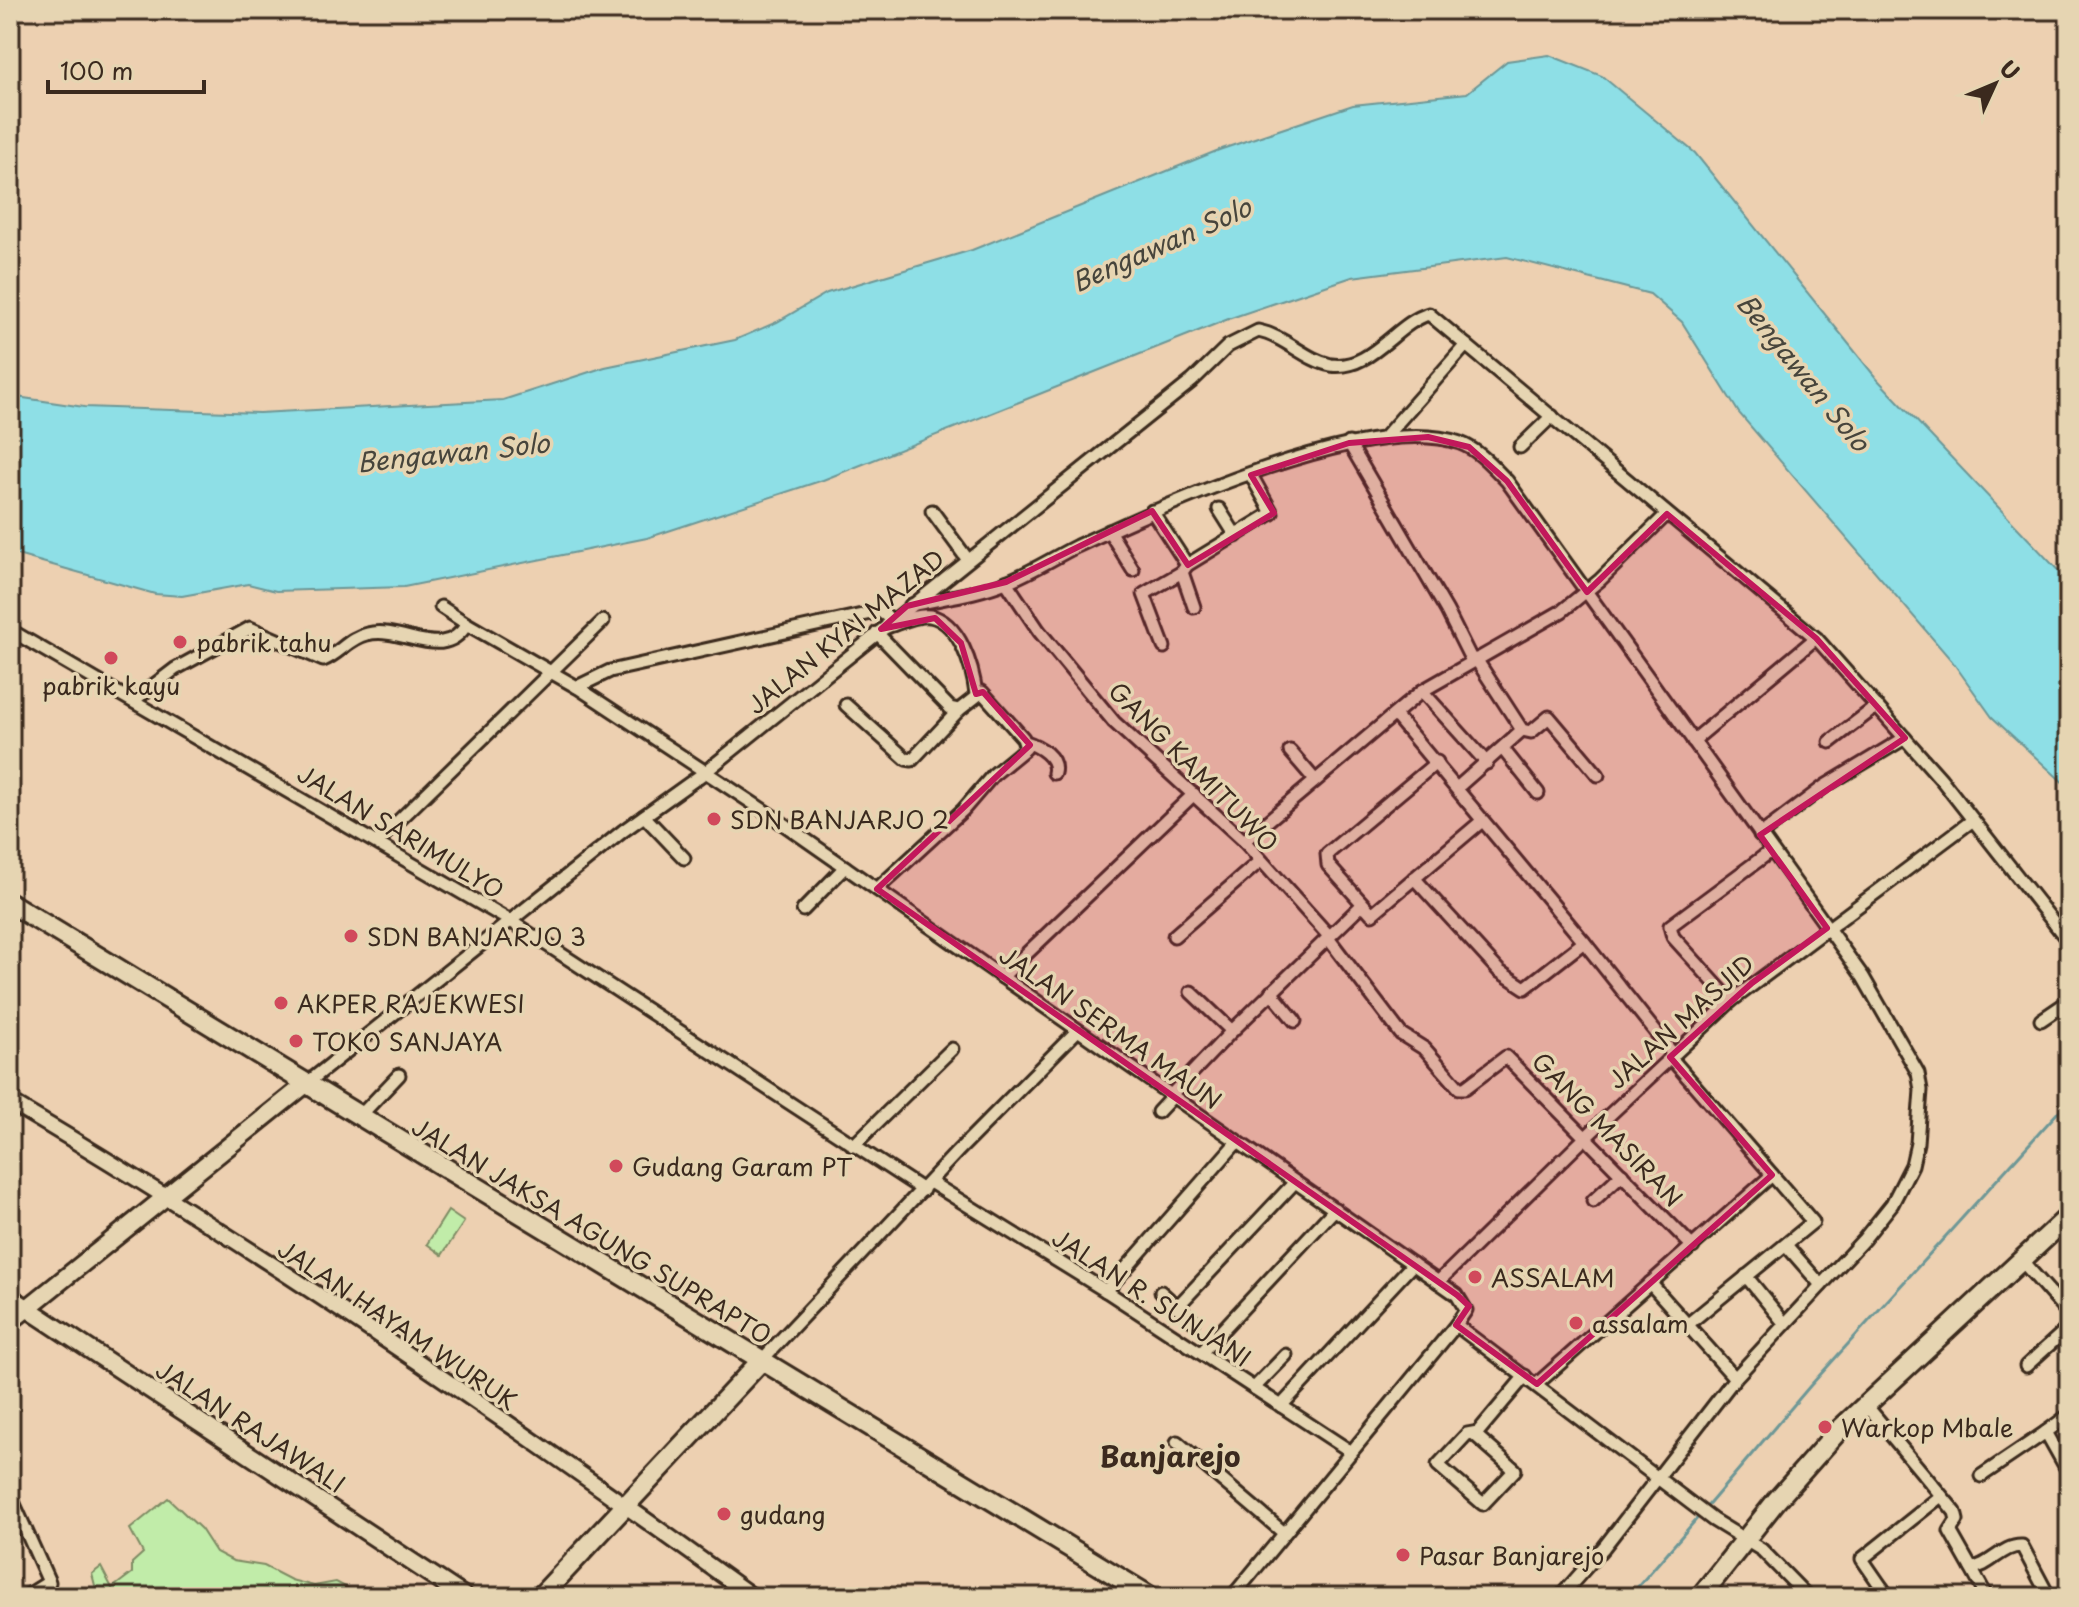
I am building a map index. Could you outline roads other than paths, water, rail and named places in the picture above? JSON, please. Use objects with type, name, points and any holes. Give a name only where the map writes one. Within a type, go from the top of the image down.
[{"type":"main road","name":"JALAN JAKSA AGUNG SUPRAPTO","points":[[10,903],[1151,1597]]},
{"type":"main road","points":[[10,1322],[306,1084]]},
{"type":"main road","points":[[1700,1597],[1804,1467],[1865,1404],[2069,1216]]},
{"type":"main road","name":"JALAN RAJAWALI","points":[[10,1297],[465,1597]]},
{"type":"main road","points":[[540,1597],[761,1361]]},
{"type":"street","name":"JALAN KYAI MAZAD","points":[[306,1084],[644,816],[704,773],[1238,340],[1258,331],[1268,333],[1329,365],[1343,365],[1372,352],[1429,314],[1466,345]]},
{"type":"street","points":[[1384,438],[1466,345],[1816,638],[1905,738],[2069,942]]},
{"type":"street","points":[[1520,447],[1552,416]]},
{"type":"street","points":[[907,606],[1006,582],[1152,511],[1349,443],[1428,437],[1457,442],[1480,455],[1507,481],[1863,977],[1912,1059],[1921,1090],[1917,1143],[1904,1182],[1880,1222],[1735,1378],[1560,1597]]},
{"type":"street","points":[[1349,443],[1474,660],[1522,730],[1531,732],[1549,717],[1598,775]]},
{"type":"street","points":[[1164,647],[1144,594],[1272,513],[1251,475]]},
{"type":"street","points":[[1219,509],[1236,536]]},
{"type":"street","points":[[932,511],[968,560]]},
{"type":"street","points":[[1152,511],[1184,569],[1194,607]]},
{"type":"street","points":[[1244,841],[1422,691],[1562,611],[1667,514]]},
{"type":"street","points":[[1109,531],[1133,570]]},
{"type":"street","name":"GANG KAMITUWO","points":[[1006,582],[1039,631],[1114,722],[1244,841],[1329,937]]},
{"type":"street","name":"JALAN SERMA MAUN","points":[[441,607],[577,687],[845,867],[1413,1264],[1465,1305],[1456,1325]]},
{"type":"street","points":[[577,687],[610,671],[851,616],[880,611],[889,618],[882,628]]},
{"type":"street","points":[[882,628],[919,617],[935,618],[961,643],[976,694]]},
{"type":"street","points":[[377,842],[603,621]]},
{"type":"street","points":[[133,701],[175,669],[250,628],[323,660],[363,635],[393,633],[440,645],[460,636],[467,624]]},
{"type":"street","points":[[882,628],[944,702],[959,710]]},
{"type":"street","name":"JALAN SARIMULYO","points":[[10,630],[512,922],[853,1146],[926,1186]]},
{"type":"street","points":[[1693,741],[1816,638]]},
{"type":"street","points":[[1422,691],[1487,763]]},
{"type":"street","points":[[846,705],[906,759],[912,760],[959,710],[982,692],[1026,742],[1040,748],[1053,761],[1054,773]]},
{"type":"street","points":[[1830,742],[1877,706]]},
{"type":"street","points":[[1395,715],[1458,787],[1482,821],[1534,878],[1671,1055],[1813,1222],[1687,1325]]},
{"type":"street","points":[[1458,787],[1522,730]]},
{"type":"street","points":[[1760,835],[1825,786],[1905,738]]},
{"type":"street","points":[[877,889],[963,810],[993,775],[1026,748],[1026,742]]},
{"type":"street","points":[[1503,749],[1538,793]]},
{"type":"street","points":[[1290,751],[1314,779]]},
{"type":"street","points":[[1437,762],[1327,854],[1328,865],[1369,913],[1375,912],[1482,821]]},
{"type":"street","points":[[1002,977],[1194,794]]},
{"type":"street","points":[[644,816],[684,858]]},
{"type":"street","name":"JALAN MASJID","points":[[1438,1282],[1671,1055],[1731,1001],[1973,820]]},
{"type":"street","points":[[1731,1001],[1673,937],[1670,926],[1771,851]]},
{"type":"street","points":[[1174,936],[1260,861]]},
{"type":"street","points":[[803,910],[845,867]]},
{"type":"street","points":[[1414,878],[1499,971],[1525,988],[1584,942]]},
{"type":"street","points":[[1158,1112],[1232,1031],[1362,905]]},
{"type":"street","name":"GANG MASIRAN","points":[[1329,937],[1401,1034],[1425,1049],[1459,1088],[1465,1088],[1506,1057],[1693,1247]]},
{"type":"street","points":[[1191,992],[1232,1031]]},
{"type":"street","points":[[1271,992],[1295,1021]]},
{"type":"street","points":[[2041,1020],[2069,1001]]},
{"type":"street","points":[[761,1361],[1077,1031]]},
{"type":"street","points":[[853,1146],[952,1049]]},
{"type":"street","points":[[359,1117],[399,1075]]},
{"type":"street","name":"JALAN HAYAM WURUK","points":[[10,1102],[169,1196],[626,1505],[753,1597]]},
{"type":"street","points":[[1106,1291],[1237,1142]]},
{"type":"street","points":[[1593,1201],[1622,1174]]},
{"type":"street","points":[[1537,1384],[1772,1175]]},
{"type":"street","points":[[1177,1307],[1295,1182]]},
{"type":"street","name":"JALAN R. SUNJANI","points":[[926,1186],[1106,1291],[1350,1451]]},
{"type":"street","points":[[1201,1353],[1335,1209]]},
{"type":"street","points":[[1786,1245],[1821,1285]]},
{"type":"street","points":[[2022,1261],[2069,1314]]},
{"type":"street","points":[[1281,1406],[1413,1264]]},
{"type":"street","points":[[1746,1276],[1785,1324]]},
{"type":"street","points":[[1650,1283],[1735,1378]]},
{"type":"street","points":[[1161,1292],[1193,1321]]},
{"type":"street","points":[[1232,1597],[1456,1325],[1713,1520],[1762,1550],[1808,1597]]},
{"type":"street","points":[[2026,1366],[2069,1327]]},
{"type":"street","points":[[1254,1388],[1286,1355]]},
{"type":"street","points":[[1473,1433],[1515,1470],[1483,1504],[1438,1465],[1467,1434],[1478,1432],[1525,1376]]},
{"type":"street","points":[[1865,1404],[1955,1512],[1957,1520],[1950,1531],[1987,1597]]},
{"type":"street","points":[[1981,1476],[2069,1415]]},
{"type":"street","points":[[2046,1432],[2069,1473]]},
{"type":"street","points":[[1177,1442],[1284,1533]]},
{"type":"street","points":[[10,1495],[49,1582],[46,1587],[25,1597]]},
{"type":"street","points":[[1870,1597],[1885,1592],[1862,1559],[1941,1496]]},
{"type":"street","points":[[1971,1568],[1980,1567],[2013,1546],[2022,1546],[2049,1597]]},
{"type":"water","name":"Bengawan Solo","points":[[1549,55],[1602,76],[1695,153],[1877,379],[2069,582],[2069,788],[1992,717],[1952,661],[1739,413],[1682,322],[1650,294],[1507,257],[1352,277],[1231,318],[823,480],[647,538],[404,587],[276,591],[248,584],[182,596],[155,594],[10,553],[10,396],[84,407],[259,413],[503,400],[605,367],[735,340],[777,322],[827,293],[972,250],[1219,150],[1353,105],[1467,93],[1507,61]]},
{"type":"waterway","points":[[1705,1509],[1810,1386],[2069,1100]]},
{"type":"waterway","points":[[1629,1597],[1700,1515]]},
{"type":"place","name":"pabrik tahu","points":[[180,642]]},
{"type":"place","name":"pabrik kayu","points":[[111,658]]},
{"type":"place","name":"SDN BANJARJO 2","points":[[714,819]]},
{"type":"place","name":"SDN BANJARJO 3","points":[[351,936]]},
{"type":"place","name":"AKPER RAJEKWESI","points":[[281,1003]]},
{"type":"place","name":"TOKO SANJAYA","points":[[296,1041]]},
{"type":"place","name":"Gudang Garam PT","points":[[616,1166]]},
{"type":"place","name":"ASSALAM","points":[[1475,1277]]},
{"type":"place","name":"assalam","points":[[1576,1323]]},
{"type":"place","name":"Warkop Mbale","points":[[1825,1427]]},
{"type":"place","name":"gudang","points":[[724,1514]]},
{"type":"place","name":"Pasar Banjarejo","points":[[1403,1555]]},
{"type":"district","name":"Banjarejo","points":[[1170,1455]]}]
